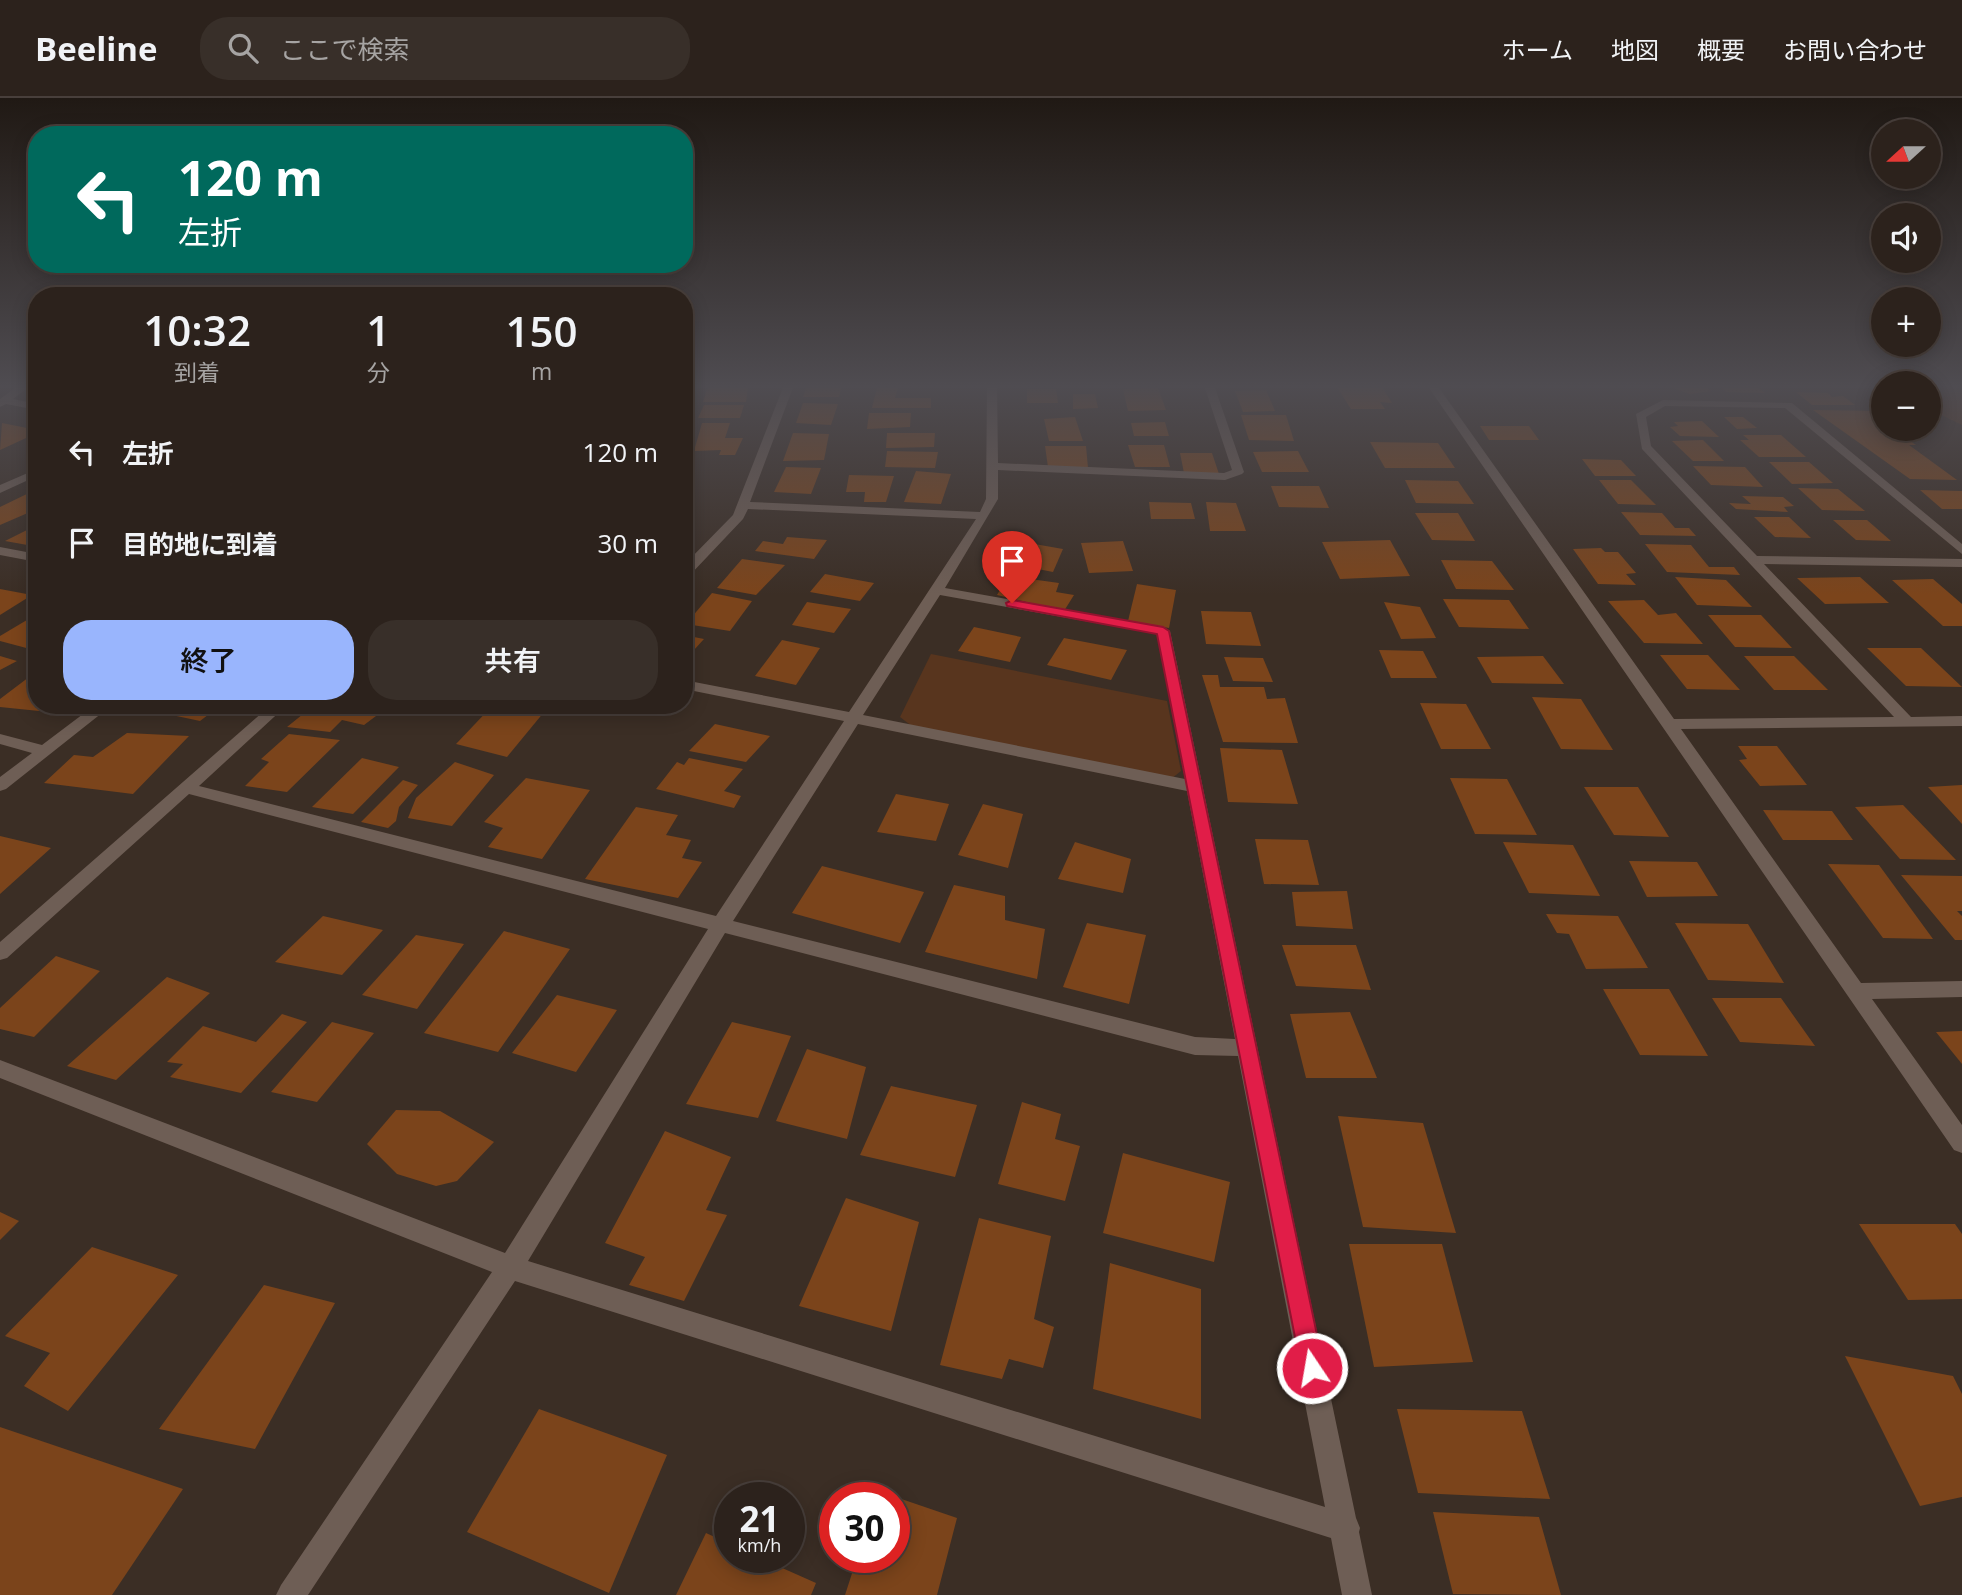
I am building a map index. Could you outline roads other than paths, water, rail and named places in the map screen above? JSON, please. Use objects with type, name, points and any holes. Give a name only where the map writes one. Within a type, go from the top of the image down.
[{"type":"street","points":[[693,564],[739,516],[763,455]]},
{"type":"street","points":[[291,1595],[510,1267],[720,925],[984,516],[992,499],[993,455]]},
{"type":"street","points":[[993,466],[1225,477],[1238,472],[1232,455]]},
{"type":"street","points":[[1481,455],[1962,1143]]},
{"type":"street","points":[[1653,455],[1907,722]]},
{"type":"street","points":[[1848,455],[1962,550]]},
{"type":"street","points":[[0,489],[28,476]]},
{"type":"street","points":[[745,505],[984,516]]},
{"type":"street","points":[[0,551],[28,556]]},
{"type":"street","points":[[1752,560],[1962,563]]},
{"type":"street","points":[[936,590],[1163,631],[1346,1528],[1357,1595]]},
{"type":"street","points":[[693,686],[1195,787]]},
{"type":"street","points":[[0,785],[93,714]]},
{"type":"street","points":[[0,953],[270,714]]},
{"type":"street","points":[[1668,724],[1962,722]]},
{"type":"street","points":[[0,740],[45,751]]},
{"type":"street","points":[[186,788],[1195,1046],[1246,1048]]},
{"type":"street","points":[[1854,991],[1962,989]]},
{"type":"street","points":[[0,1069],[510,1267],[1346,1528]]}]
